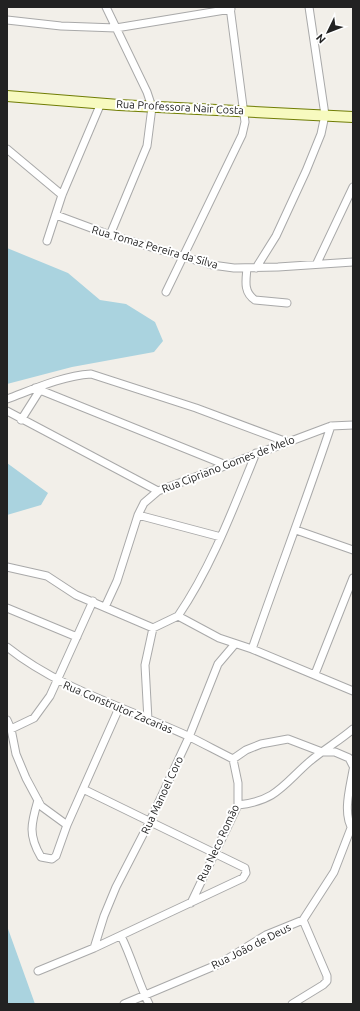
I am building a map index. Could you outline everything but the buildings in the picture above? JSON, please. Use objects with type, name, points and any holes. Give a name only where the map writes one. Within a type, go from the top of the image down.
[{"type":"main road","name":"Rua Professora Nair Costa","points":[[7,96],[152,107],[353,116]]},
{"type":"street","points":[[106,7],[147,92],[152,107],[147,146],[110,235]]},
{"type":"street","points":[[256,268],[276,236],[306,171],[320,134],[325,115],[309,7]]},
{"type":"street","points":[[7,20],[61,26],[116,28],[230,8],[245,122],[242,135],[223,178],[182,257],[166,292]]},
{"type":"street","points":[[47,241],[62,194],[101,103]]},
{"type":"street","points":[[7,149],[62,194]]},
{"type":"street","points":[[317,263],[353,187]]},
{"type":"street","name":"Rua Tomaz Pereira da Silva","points":[[56,215],[110,235],[212,265],[256,268],[317,263],[353,262]]},
{"type":"street","points":[[247,268],[246,290],[250,297],[255,300],[287,303]]},
{"type":"street","points":[[7,399],[78,375],[91,374],[196,408],[287,442]]},
{"type":"street","points":[[21,420],[38,389]]},
{"type":"street","points":[[38,389],[226,465]]},
{"type":"street","points":[[7,411],[21,420],[158,491]]},
{"type":"street","name":"Rua Cipriano Gomes de Melo","points":[[105,607],[117,581],[138,515],[144,503],[158,491],[331,426],[353,425]]},
{"type":"street","points":[[252,649],[278,573],[296,530],[331,426]]},
{"type":"street","points":[[7,567],[47,576],[72,592],[153,628],[178,616],[198,587],[221,537],[256,453]]},
{"type":"street","points":[[138,515],[221,537]]},
{"type":"street","points":[[296,530],[353,550]]},
{"type":"street","points":[[315,674],[353,578]]},
{"type":"street","points":[[12,729],[34,718],[42,709],[58,681],[93,601]]},
{"type":"street","points":[[7,608],[77,637]]},
{"type":"street","points":[[178,616],[219,638],[252,649],[353,691]]},
{"type":"street","points":[[148,720],[145,665],[153,628]]},
{"type":"street","name":"Rua Manoel Coro","points":[[94,948],[104,916],[116,887],[150,821],[189,737],[218,664],[235,644]]},
{"type":"street","name":"Rua Construtor Zacarias","points":[[7,647],[27,663],[58,681],[189,737],[233,759]]},
{"type":"street","points":[[38,800],[30,833],[34,846],[41,857],[52,859],[56,856],[67,825],[119,708]]},
{"type":"street","points":[[7,722],[12,729],[16,754],[26,778],[38,800],[47,812],[67,825]]},
{"type":"street","points":[[238,805],[265,800],[280,790],[322,752],[353,729]]},
{"type":"street","points":[[233,759],[246,750],[261,744],[288,739],[322,752],[335,752],[349,758],[353,766]]},
{"type":"street","name":"Rua Neco Romão","points":[[191,903],[214,852],[238,805],[238,783],[233,759]]},
{"type":"street","points":[[352,829],[348,819],[348,800],[353,770]]},
{"type":"street","points":[[38,972],[121,936],[191,903],[243,878],[246,873],[245,868],[214,852],[83,789]]},
{"type":"street","name":"Rua João de Deus","points":[[124,1004],[224,961],[266,935],[303,920],[334,872],[352,829]]},
{"type":"street","points":[[292,1004],[323,986],[327,981],[327,976],[303,920]]},
{"type":"street","points":[[121,936],[149,1004]]},
{"type":"water","points":[[7,248],[68,273],[100,300],[126,304],[155,322],[163,341],[154,352],[72,367],[7,384]]},
{"type":"water","points":[[7,463],[48,493],[41,505],[7,515]]},
{"type":"water","points":[[7,926],[35,1004],[7,1004]]}]
